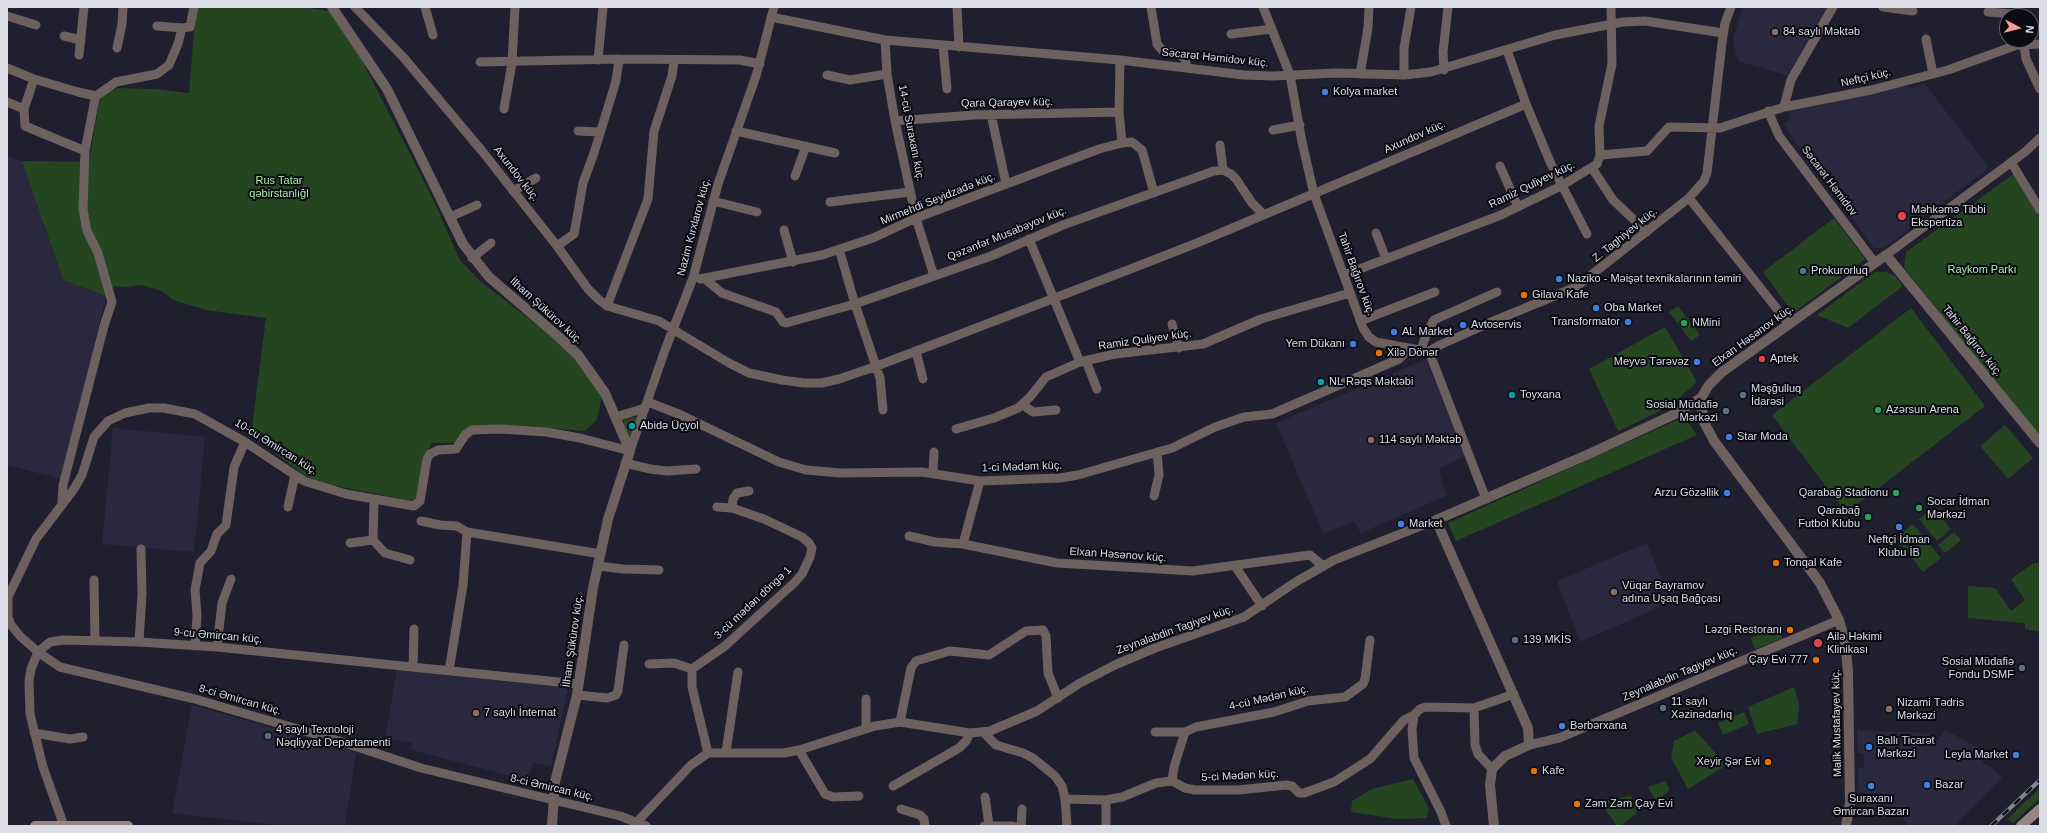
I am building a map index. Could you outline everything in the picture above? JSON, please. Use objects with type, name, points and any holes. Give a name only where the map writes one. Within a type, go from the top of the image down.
[{"type":"main road","points":[[2021,826],[2040,809]]},
{"type":"main road","points":[[35,826],[128,826]]},
{"type":"street","points":[[79,55],[84,7]]},
{"type":"street","points":[[117,48],[122,24],[122,7]]},
{"type":"street","points":[[157,26],[182,28],[190,27],[194,7]]},
{"type":"street","name":"İlham Şükürov küç.","points":[[332,7],[387,89],[463,244],[472,258],[489,277],[560,336],[578,355],[605,393],[630,452],[625,463],[610,513],[598,566],[577,695],[559,764],[552,801],[552,826]]},
{"type":"street","name":"Axundov küç.","points":[[355,7],[404,58],[557,246],[588,289],[607,306],[659,321],[729,363],[749,372],[782,380],[822,382],[839,379],[876,366],[1196,243],[1526,104]]},
{"type":"street","points":[[425,7],[433,35]]},
{"type":"street","points":[[504,109],[512,63],[514,7]]},
{"type":"street","points":[[598,60],[604,7]]},
{"type":"street","name":"Nazim Kırxlarov küç.","points":[[630,452],[693,278],[724,165],[760,64],[774,7]]},
{"type":"street","points":[[957,7],[959,47]]},
{"type":"street","points":[[1151,7],[1157,44],[1162,50],[1180,55],[1185,59],[1187,68]]},
{"type":"street","name":"Tahir Bağırov küç.","points":[[1263,7],[1290,75],[1314,194],[1366,334],[1376,342],[1425,351]]},
{"type":"street","points":[[1360,74],[1368,28],[1369,7]]},
{"type":"street","points":[[1404,74],[1404,48],[1411,7]]},
{"type":"street","points":[[1444,70],[1443,52],[1448,7]]},
{"type":"street","points":[[1600,155],[1599,126],[1613,58],[1611,7]]},
{"type":"street","points":[[1731,7],[1723,33],[1707,173],[1704,181],[1689,198],[1789,324]]},
{"type":"street","points":[[1784,107],[1790,80],[1833,7]]},
{"type":"street","points":[[1883,7],[1913,11]]},
{"type":"street","points":[[1988,12],[1999,12]]},
{"type":"street","points":[[7,16],[36,25]]},
{"type":"street","name":"Səcarət Həmidov küç.","points":[[772,17],[885,40],[1120,60],[1244,75],[1404,74],[1444,70],[1554,35],[1632,21],[1645,21],[1723,33]]},
{"type":"street","points":[[62,504],[63,485],[104,326],[112,302],[98,253],[87,232],[82,209],[85,151],[96,96],[116,82],[157,74],[169,65],[178,44],[182,28]]},
{"type":"street","points":[[1231,34],[1272,29]]},
{"type":"street","points":[[64,36],[80,40]]},
{"type":"street","points":[[1926,39],[1933,74]]},
{"type":"street","name":"14-cü Suraxanı küç.","points":[[885,40],[886,74],[895,121],[916,218],[934,276]]},
{"type":"street","points":[[943,46],[947,90]]},
{"type":"street","name":"Neftçi küç.","points":[[1600,155],[1647,151],[1669,127],[1713,129],[1728,126],[1768,111],[1871,90],[1933,74],[2006,48]]},
{"type":"street","points":[[2025,48],[2031,71],[2040,89]]},
{"type":"street","points":[[1507,50],[1526,104],[1561,186],[1587,234]]},
{"type":"street","points":[[480,62],[512,63],[619,59],[674,61],[740,60],[760,64]]},
{"type":"street","points":[[557,246],[574,234],[583,183],[616,81],[619,59]]},
{"type":"street","points":[[1120,60],[1120,112],[1122,143],[1132,142],[1142,150],[1154,193]]},
{"type":"street","points":[[607,306],[648,199],[654,131],[672,76],[674,61]]},
{"type":"street","points":[[7,68],[34,79],[96,96]]},
{"type":"street","points":[[827,75],[850,80],[886,74]]},
{"type":"street","points":[[34,79],[24,109],[24,122],[28,128],[85,151]]},
{"type":"street","points":[[7,102],[24,109]]},
{"type":"street","name":"Səcarət Həmidov","points":[[1768,111],[1780,136],[1875,263]]},
{"type":"street","name":"Qara Qarayev küç.","points":[[895,121],[991,114],[1120,112]]},
{"type":"street","points":[[991,114],[1006,184]]},
{"type":"street","points":[[1273,130],[1300,125]]},
{"type":"street","points":[[578,131],[600,132]]},
{"type":"street","points":[[736,131],[835,153]]},
{"type":"street","name":"Elxan Həsənov küç.","points":[[1436,520],[1647,428],[1701,398],[1709,385],[1722,372],[1875,263],[2011,162],[2040,138]]},
{"type":"street","name":"Mirmehdi Seyidzadə küç.","points":[[693,278],[705,279],[793,262],[839,249],[873,238],[916,218],[1099,149],[1122,143]]},
{"type":"street","points":[[1220,145],[1223,170],[1236,179],[1252,203],[1264,214]]},
{"type":"street","points":[[795,176],[806,146]]},
{"type":"street","name":"Ramiz Quliyev küç.","points":[[1344,275],[1474,226],[1518,207],[1561,186],[1592,168],[1597,164],[1600,155]]},
{"type":"street","points":[[2011,162],[2040,210]]},
{"type":"street","points":[[1500,166],[1518,207]]},
{"type":"street","points":[[1592,168],[1609,196],[1647,232]]},
{"type":"street","name":"Qəzənfər Musabəyov küç.","points":[[705,279],[722,293],[776,312],[783,322],[786,323],[855,304],[990,256],[1063,225],[1214,171],[1223,170]]},
{"type":"street","points":[[513,191],[536,178]]},
{"type":"street","points":[[830,202],[910,192]]},
{"type":"street","name":"Z. Taghiyev küç.","points":[[1425,351],[1576,287],[1689,198]]},
{"type":"street","points":[[713,201],[757,212]]},
{"type":"street","points":[[450,217],[477,205]]},
{"type":"street","points":[[784,230],[793,262]]},
{"type":"street","points":[[1376,233],[1386,259]]},
{"type":"street","points":[[1029,239],[1083,362],[1097,389]]},
{"type":"street","points":[[472,258],[491,243]]},
{"type":"street","points":[[839,249],[855,304],[876,366],[881,385],[883,410]]},
{"type":"street","name":"Tahir Bağırov küç.","points":[[1886,254],[2040,443]]},
{"type":"street","points":[[1360,321],[1435,292]]},
{"type":"street","points":[[1486,499],[1434,361],[1425,351],[1427,332],[1434,320],[1497,292]]},
{"type":"street","name":"Ramiz Quliyev küç.","points":[[956,429],[994,418],[1023,404],[1046,377],[1083,362],[1115,354],[1180,348],[1212,341],[1261,319],[1350,293]]},
{"type":"street","points":[[1172,324],[1180,348]]},
{"type":"street","name":"1-ci Mədəm küç.","points":[[646,405],[681,415],[780,462],[806,470],[840,473],[901,471],[933,473],[980,480],[1070,477],[1172,448],[1215,427],[1244,417],[1272,414],[1399,358],[1410,348]]},
{"type":"street","points":[[916,351],[923,380]]},
{"type":"street","name":"Malik Mustafayev küç.","points":[[1701,398],[1703,420],[1714,441],[1820,583],[1839,620],[1845,641],[1848,672],[1850,802],[1846,826]]},
{"type":"street","points":[[1023,404],[1033,412],[1056,410]]},
{"type":"street","points":[[616,417],[646,405]]},
{"type":"street","name":"10-cu Əmircan küç.","points":[[8,617],[8,597],[36,539],[78,482],[94,437],[100,428],[108,421],[125,412],[149,408],[176,409],[187,412],[205,418],[245,442],[295,476],[318,487],[374,500],[414,506],[420,501],[427,459],[430,454],[438,450],[456,449],[465,435],[472,430],[501,429],[546,432],[580,438],[630,452]]},
{"type":"street","points":[[196,646],[197,616],[195,590],[200,563],[211,551],[217,534],[226,525],[234,468],[245,442]]},
{"type":"street","points":[[933,473],[934,452]]},
{"type":"street","points":[[1154,496],[1159,475],[1157,452]]},
{"type":"street","points":[[625,463],[666,471],[696,469]]},
{"type":"street","points":[[288,507],[295,476]]},
{"type":"street","points":[[963,544],[980,480]]},
{"type":"street","points":[[717,507],[732,508],[733,499],[737,493],[749,491]]},
{"type":"street","points":[[374,500],[373,540],[385,553],[410,560]]},
{"type":"street","name":"3-cü mədən döngə 1","points":[[692,669],[725,646],[794,584],[802,574],[810,557],[812,548],[802,537],[764,519],[732,508]]},
{"type":"street","points":[[1436,520],[1514,694],[1528,728],[1529,745]]},
{"type":"street","name":"Zeynalabdin Tagiyev küç.","points":[[708,753],[775,753],[799,750],[866,729],[900,722],[970,733],[983,732],[1037,710],[1080,683],[1115,665],[1155,648],[1233,622],[1262,606],[1294,583],[1323,566],[1436,520]]},
{"type":"street","points":[[421,521],[440,525],[457,526],[467,532],[601,554]]},
{"type":"street","points":[[449,671],[463,585],[467,532]]},
{"type":"street","name":"Elxan Həsənov küç.","points":[[909,536],[935,542],[963,544],[1057,563],[1171,571],[1210,570],[1310,555],[1323,566]]},
{"type":"street","points":[[350,543],[373,540]]},
{"type":"street","points":[[139,642],[142,594],[141,549]]},
{"type":"street","points":[[598,566],[623,570],[659,570]]},
{"type":"street","points":[[1235,566],[1262,606]]},
{"type":"street","points":[[217,647],[222,603],[231,579]]},
{"type":"street","points":[[94,580],[94,641]]},
{"type":"street","name":"8-ci Əmircan küç.","points":[[8,617],[11,625],[20,636],[38,652],[60,668],[195,699],[339,741],[421,768],[552,801],[620,816],[634,824],[646,826]]},
{"type":"street","name":"Zeynalabdin Tagiyev küç.","points":[[1492,769],[1505,756],[1529,745],[1558,738],[1839,620]]},
{"type":"street","points":[[413,667],[414,628]]},
{"type":"street","points":[[900,722],[911,668],[916,661],[950,651],[989,655],[1026,630],[1043,630],[1046,636],[1048,672],[1058,698]]},
{"type":"street","name":"9-cu Əmircan küç.","points":[[38,652],[50,642],[56,640],[139,642],[217,647],[578,684]]},
{"type":"street","name":"4-cü Mədən küç.","points":[[1155,732],[1185,732],[1196,727],[1274,712],[1308,701],[1345,697],[1363,684],[1370,640]]},
{"type":"street","points":[[577,695],[607,698],[616,695],[618,692],[624,645]]},
{"type":"street","points":[[38,652],[29,681],[30,714],[34,733],[63,826]]},
{"type":"street","points":[[634,824],[691,765],[708,753],[692,688],[692,669],[674,663],[648,664]]},
{"type":"street","points":[[726,752],[738,672]]},
{"type":"street","points":[[1494,826],[1490,785],[1492,769],[1478,754],[1475,745],[1474,708],[1514,694]]},
{"type":"street","points":[[866,699],[866,729]]},
{"type":"street","name":"5-ci Mədən küç.","points":[[1172,781],[1185,788],[1195,790],[1238,790],[1286,785],[1292,786],[1298,793],[1304,793],[1334,782],[1370,759],[1404,720],[1414,715],[1420,709],[1432,706],[1474,708]]},
{"type":"street","points":[[1414,715],[1412,730],[1414,758],[1441,812],[1446,826]]},
{"type":"street","points":[[983,732],[996,745],[1023,753],[1055,776],[1062,786],[1065,799],[1067,826]]},
{"type":"street","points":[[1065,799],[1106,800],[1156,784],[1172,781],[1174,767],[1185,732]]},
{"type":"street","points":[[34,733],[70,739],[82,737]]},
{"type":"street","points":[[893,786],[959,748],[966,741],[970,733]]},
{"type":"street","points":[[799,750],[825,794],[833,797],[859,796]]},
{"type":"street","points":[[985,797],[987,825],[1014,826]]},
{"type":"street","points":[[1106,800],[1106,826]]},
{"type":"street","points":[[901,809],[920,815],[924,819],[926,826]]},
{"type":"street","points":[[1021,826],[1022,809]]},
{"type":"shaded area","name":"84 saylı Məktəb","points":[[1743,7],[1829,7],[1789,76],[1738,61],[1733,42]]},
{"type":"shaded area","points":[[1925,84],[1989,168],[1883,248],[1874,248],[1789,134],[1784,123],[1790,120],[1788,111],[1908,85],[1909,89]]},
{"type":"shaded area","points":[[7,156],[22,161],[63,280],[106,296],[61,479],[7,465]]},
{"type":"shaded area","name":"114 saylı Məktəb","points":[[1426,359],[1465,456],[1439,469],[1446,496],[1361,533],[1354,521],[1323,534],[1276,423]]},
{"type":"shaded area","points":[[113,428],[205,437],[194,552],[102,544]]},
{"type":"shaded area","name":"Vüqar Bayramov adına Uşaq Bağçası","points":[[1647,543],[1671,602],[1580,642],[1557,581]]},
{"type":"shaded area","name":"7 saylı İnternat","points":[[397,670],[568,688],[551,766],[533,762],[527,780],[411,750],[412,743],[385,738]]},
{"type":"shaded area","points":[[192,705],[356,752],[345,826],[286,826],[172,813]]},
{"type":"shaded area","name":"Bazar","points":[[1857,730],[1925,733],[1938,741],[1945,730],[1988,753],[1982,763],[1992,767],[2002,778],[1955,826],[1909,826],[1900,815],[1866,817],[1865,793],[1859,792],[1858,768],[1864,767],[1864,754],[1858,753]]},
{"type":"green space","name":"Rus Tatar qəbirstanlığl","points":[[196,7],[301,7],[337,12],[432,197],[460,260],[481,282],[564,345],[578,360],[602,396],[597,419],[585,431],[515,425],[468,427],[456,443],[432,443],[424,459],[417,502],[322,483],[304,475],[251,435],[266,318],[206,310],[173,300],[162,291],[142,285],[126,287],[114,286],[106,296],[63,280],[22,161],[89,162],[99,104],[103,94],[118,88],[155,89],[189,93]]},
{"type":"green space","name":"Raykom Parkı","points":[[2015,173],[2040,215],[2040,436],[1904,268],[1906,252]]},
{"type":"green space","points":[[1834,218],[1865,259],[1793,313],[1763,272]]},
{"type":"green space","points":[[1875,272],[1886,272],[1895,276],[1903,286],[1848,328],[1817,315]]},
{"type":"green space","name":"NMini","points":[[1678,306],[1700,335],[1691,341],[1669,312]]},
{"type":"green space","name":"Azərsun Arena","points":[[1911,308],[1985,406],[1846,513],[1772,415]]},
{"type":"green space","points":[[1665,327],[1697,382],[1677,400],[1654,414],[1618,431],[1589,369]]},
{"type":"green space","points":[[639,416],[629,440],[623,420]]},
{"type":"green space","points":[[1684,417],[1697,435],[1456,541],[1448,523]]},
{"type":"green space","points":[[2005,425],[2033,458],[2008,479],[1980,446]]},
{"type":"green space","points":[[1933,508],[1951,529],[1937,541],[1919,519]]},
{"type":"green space","points":[[1913,524],[1941,558],[1923,572],[1896,538]]},
{"type":"green space","points":[[1954,532],[1961,540],[1945,553],[1938,545]]},
{"type":"green space","points":[[2040,562],[2040,632],[2025,629],[2025,623],[1968,618],[1968,586],[1995,588],[2011,611],[2025,600],[2011,579],[2032,564]]},
{"type":"green space","points":[[1777,626],[1782,639],[1755,649],[1751,638]]},
{"type":"green space","points":[[1794,687],[1799,704],[1797,724],[1757,734],[1748,707]]},
{"type":"green space","points":[[1744,712],[1749,724],[1723,735],[1718,723]]},
{"type":"green space","points":[[1695,730],[1726,765],[1688,789],[1671,758],[1674,741]]},
{"type":"green space","points":[[1413,779],[1429,808],[1427,818],[1397,819],[1351,812],[1352,801],[1372,789]]},
{"type":"green space","points":[[1665,781],[1670,790],[1656,801],[1648,787]]},
{"type":"green space","points":[[2040,788],[2040,798],[2013,823],[2007,819]]},
{"type":"green space","points":[[1631,796],[1637,813],[1620,826],[1617,826],[1600,802]]},
{"type":"railway","points":[[1991,826],[2040,780]]},
{"type":"place","name":"84 saylı Məktəb","points":[[1775,32]]},
{"type":"place","name":"Kolya market","points":[[1325,92]]},
{"type":"place","name":"Məhkəmə Tibbi Ekspertiza","points":[[1902,216]]},
{"type":"place","name":"Prokurorluq","points":[[1803,271]]},
{"type":"place","name":"Naziko - Məişət texnikalarının təmiri","points":[[1559,279]]},
{"type":"place","name":"Gilava Kafe","points":[[1524,295]]},
{"type":"place","name":"Oba Market","points":[[1596,308]]},
{"type":"place","name":"Transformator","points":[[1628,322]]},
{"type":"place","name":"NMini","points":[[1684,323]]},
{"type":"place","name":"Avtoservis","points":[[1463,325]]},
{"type":"place","name":"AL Market","points":[[1394,332]]},
{"type":"place","name":"Yem Dükanı","points":[[1353,344]]},
{"type":"place","name":"Xilə Dönər","points":[[1379,353]]},
{"type":"place","name":"Aptek","points":[[1762,359]]},
{"type":"place","name":"Meyvə Tərəvəz","points":[[1697,362]]},
{"type":"place","name":"NL Rəqs Məktəbi","points":[[1321,382]]},
{"type":"place","name":"Toyxana","points":[[1512,395]]},
{"type":"place","name":"Məşğulluq İdarəsi","points":[[1743,395]]},
{"type":"place","name":"Azərsun Arena","points":[[1878,410]]},
{"type":"place","name":"Sosial Müdafiə Mərkəzi","points":[[1726,411]]},
{"type":"place","name":"Abidə Üçyol","points":[[632,426]]},
{"type":"place","name":"Star Moda","points":[[1729,437]]},
{"type":"place","name":"114 saylı Məktəb","points":[[1371,440]]},
{"type":"place","name":"Arzu Gözəllik","points":[[1727,493]]},
{"type":"place","name":"Qarabağ Stadionu","points":[[1896,493]]},
{"type":"place","name":"Socar İdman Mərkəzi","points":[[1919,508]]},
{"type":"place","name":"Qarabağ Futbol Klubu","points":[[1868,517]]},
{"type":"place","name":"Market","points":[[1401,524]]},
{"type":"place","name":"Neftçi İdman Klubu İB","points":[[1899,527]]},
{"type":"place","name":"Tonqal Kafe","points":[[1776,563]]},
{"type":"place","name":"Vüqar Bayramov adına Uşaq Bağçası","points":[[1614,592]]},
{"type":"place","name":"Ləzgi Restoranı","points":[[1790,630]]},
{"type":"place","name":"139 MKİS","points":[[1515,640]]},
{"type":"place","name":"Ailə Həkimi Klinikası","points":[[1818,643]]},
{"type":"place","name":"Çay Evi 777","points":[[1816,660]]},
{"type":"place","name":"Sosial Müdafiə Fondu DSMF","points":[[2022,668]]},
{"type":"place","name":"11 saylı Xəzinədarlıq","points":[[1663,708]]},
{"type":"place","name":"Nizami Tədris Mərkəzi","points":[[1889,709]]},
{"type":"place","name":"7 saylı İnternat","points":[[476,713]]},
{"type":"place","name":"Bərbərxana","points":[[1562,726]]},
{"type":"place","name":"4 saylı Texnoloji Nəqliyyat Departamenti","points":[[268,736]]},
{"type":"place","name":"Ballı Ticarət Mərkəzi","points":[[1869,747]]},
{"type":"place","name":"Leyla Market","points":[[2016,755]]},
{"type":"place","name":"Xeyir Şər Evi","points":[[1768,762]]},
{"type":"place","name":"Kafe","points":[[1534,771]]},
{"type":"place","name":"Bazar","points":[[1927,785]]},
{"type":"place","name":"Suraxanı Əmircan Bazarı","points":[[1871,786]]},
{"type":"place","name":"Zəm Zəm Çay Evi","points":[[1577,804]]}]
